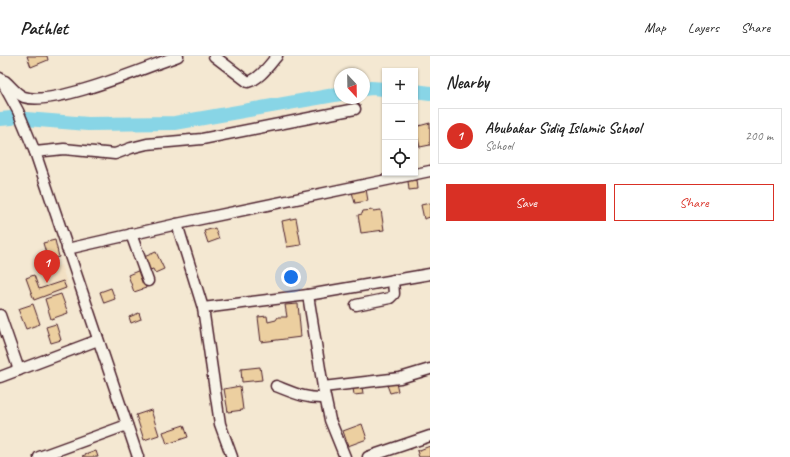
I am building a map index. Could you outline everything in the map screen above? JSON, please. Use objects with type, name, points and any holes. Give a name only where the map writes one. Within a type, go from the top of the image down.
[{"type":"street","points":[[0,77],[19,95],[32,99],[74,92],[178,56]]},
{"type":"street","points":[[214,56],[248,82],[260,75],[277,56]]},
{"type":"street","points":[[0,77],[18,111],[35,152],[138,457]]},
{"type":"street","points":[[35,152],[64,149],[115,154],[147,144],[202,139],[355,109]]},
{"type":"street","points":[[67,249],[177,224],[430,171]]},
{"type":"street","points":[[177,224],[202,308],[220,424],[232,457]]},
{"type":"street","points":[[131,234],[148,281]]},
{"type":"street","points":[[202,308],[308,295],[430,274]]},
{"type":"street","points":[[356,305],[390,298],[394,294],[393,280]]},
{"type":"street","points":[[308,295],[325,398],[333,428],[345,457]]},
{"type":"street","points":[[0,316],[19,370]]},
{"type":"street","points":[[0,377],[98,340]]},
{"type":"street","points":[[323,387],[400,378],[430,369]]},
{"type":"street","points":[[276,386],[303,397],[313,399],[325,398]]},
{"type":"street","points":[[39,457],[127,425]]},
{"type":"street","points":[[368,457],[430,436]]},
{"type":"shaded area","points":[[61,265],[69,289],[33,301],[25,278]]},
{"type":"building","points":[[27,56],[47,56],[48,60],[31,67]]},
{"type":"building","points":[[430,123],[430,145],[420,147],[418,139],[418,126]]},
{"type":"building","points":[[416,180],[417,189],[409,190],[408,181]]},
{"type":"building","points":[[366,189],[368,201],[355,203],[352,192]]},
{"type":"building","points":[[430,203],[430,217],[424,219],[421,205]]},
{"type":"building","points":[[381,210],[384,230],[361,233],[358,215],[362,214],[363,211]]},
{"type":"building","points":[[296,218],[301,245],[287,247],[282,221]]},
{"type":"building","points":[[215,228],[219,239],[208,243],[204,231]]},
{"type":"building","points":[[55,240],[59,257],[48,260],[43,243]]},
{"type":"building","points":[[156,252],[164,269],[155,273],[153,269],[150,270],[144,257]]},
{"type":"building","points":[[140,270],[146,288],[134,292],[128,275]]},
{"type":"building","points":[[34,275],[39,289],[63,281],[66,288],[34,300],[26,278]]},
{"type":"building","points":[[111,288],[115,299],[104,303],[100,292]]},
{"type":"building","points":[[61,294],[68,313],[51,319],[45,299]]},
{"type":"building","points":[[33,304],[40,324],[26,329],[18,309]]},
{"type":"building","points":[[298,304],[301,337],[261,342],[258,317],[267,316],[268,322],[276,320],[278,317],[287,317],[285,305]]},
{"type":"building","points":[[139,313],[141,319],[131,323],[129,317]]},
{"type":"building","points":[[56,324],[61,340],[51,343],[46,327]]},
{"type":"building","points":[[260,367],[262,380],[242,382],[241,369]]},
{"type":"building","points":[[396,382],[398,391],[390,393],[387,385]]},
{"type":"building","points":[[240,386],[243,410],[228,412],[224,389]]},
{"type":"building","points":[[362,386],[363,394],[354,395],[353,388]]},
{"type":"building","points":[[151,410],[159,435],[144,440],[136,415]]},
{"type":"building","points":[[362,424],[367,439],[348,446],[343,431]]},
{"type":"building","points":[[184,425],[188,437],[167,444],[163,432]]},
{"type":"building","points":[[430,446],[430,457],[419,457],[417,451]]},
{"type":"building","points":[[96,451],[98,457],[82,456]]},
{"type":"waterway","points":[[370,88],[382,89]]},
{"type":"waterway","points":[[418,91],[430,93]]},
{"type":"waterway","points":[[26,119],[88,124],[175,123],[334,95]]},
{"type":"waterway","points":[[0,119],[12,118]]},
{"type":"place","name":"Abubakar Sidiq Islamic School","points":[[47,283]]}]
